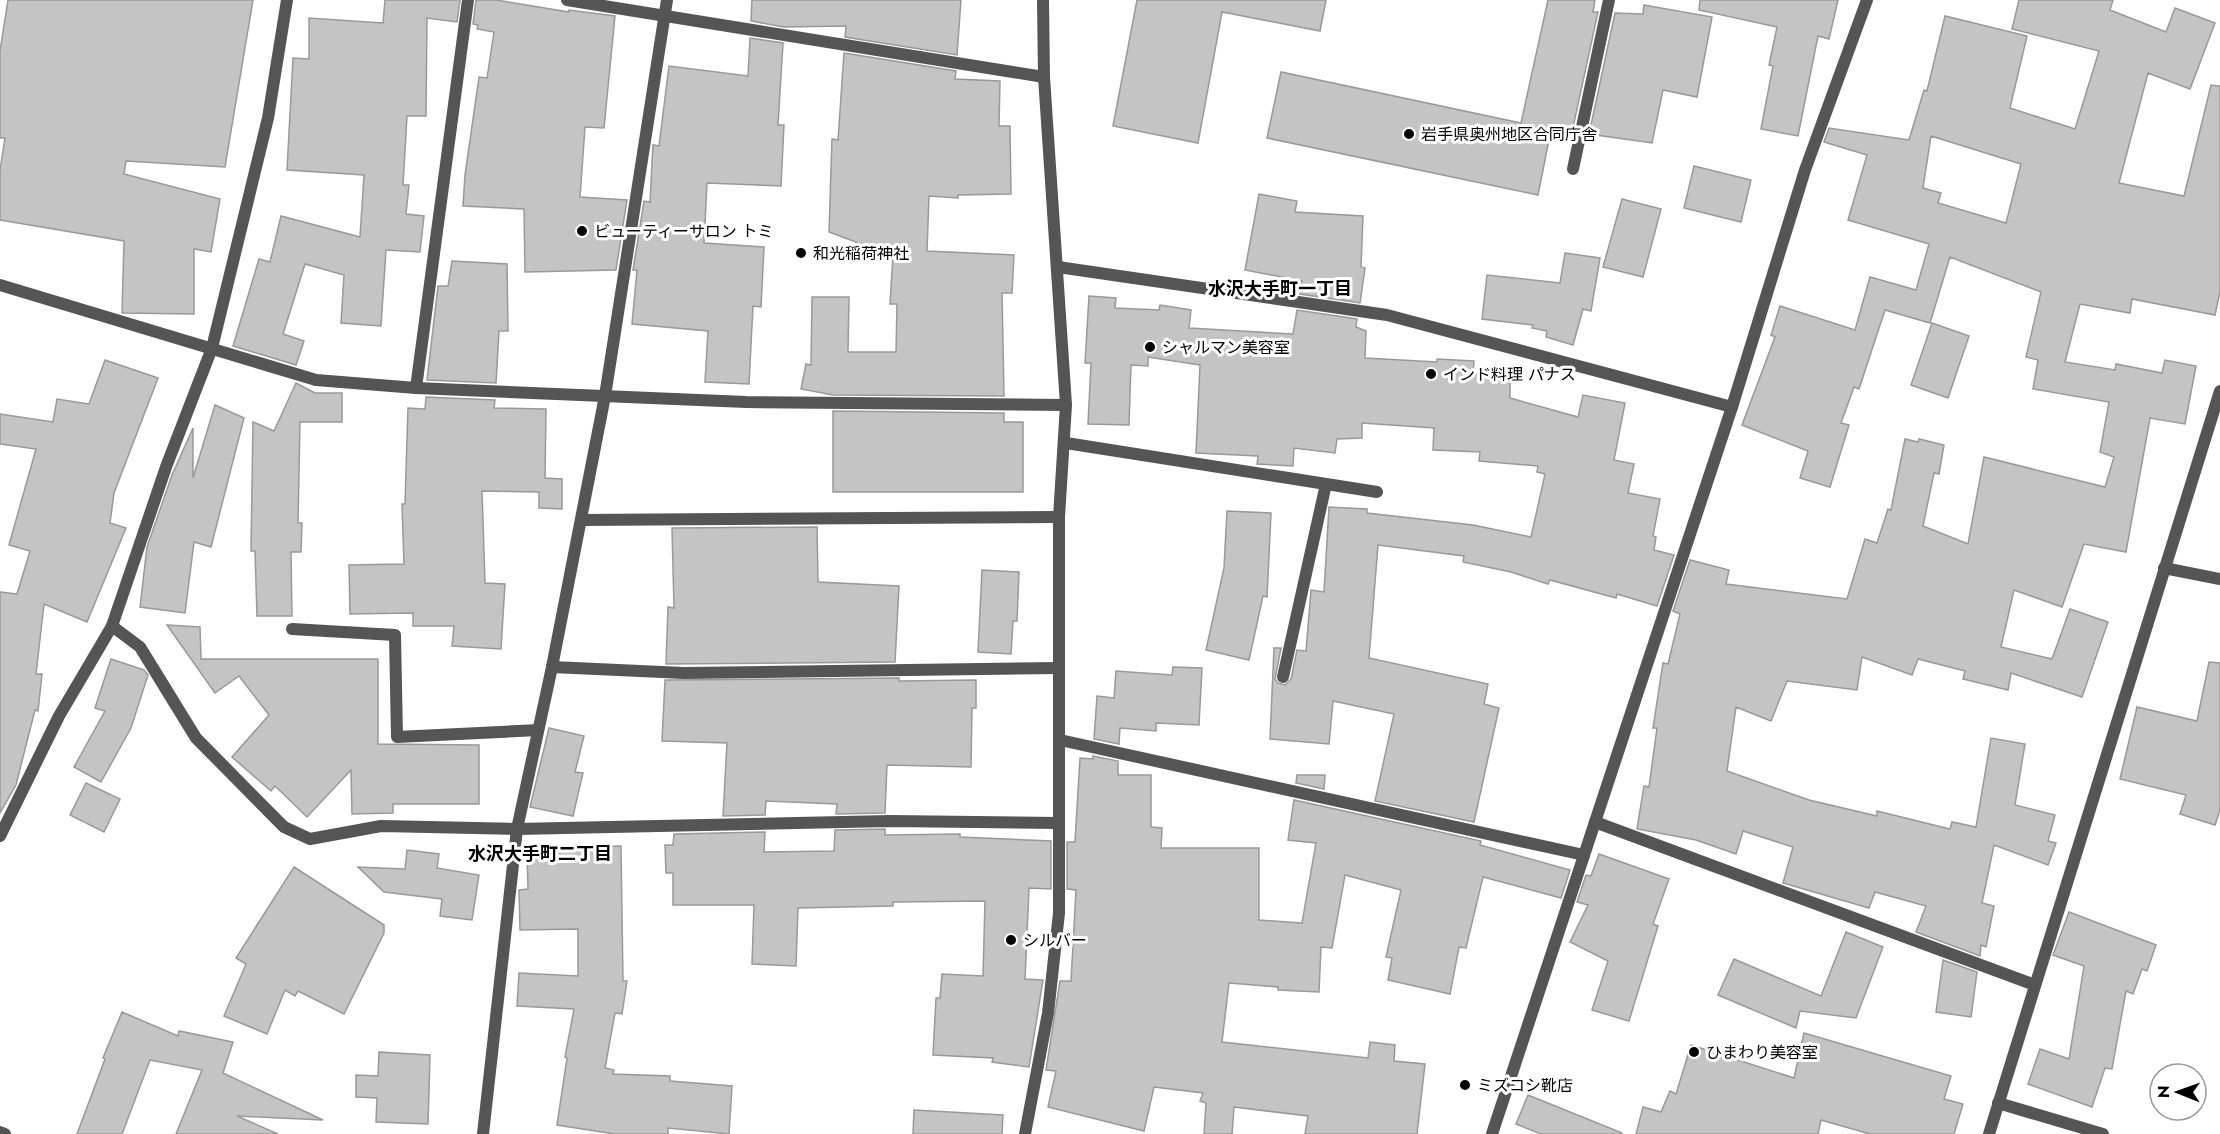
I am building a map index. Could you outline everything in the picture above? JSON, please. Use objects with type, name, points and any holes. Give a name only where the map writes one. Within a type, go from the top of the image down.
[{"type":"street","points":[[0,836],[59,716],[112,626],[166,467],[212,348],[268,118],[287,0]]},
{"type":"street","points":[[416,388],[468,0]]},
{"type":"street","points":[[567,0],[1044,77]]},
{"type":"street","points":[[483,1134],[517,829],[552,667],[605,396],[667,0]]},
{"type":"street","points":[[1025,1134],[1048,1013],[1059,913],[1057,824],[1060,740],[1059,518],[1066,443],[1066,405],[1044,77],[1043,0]]},
{"type":"street","points":[[1573,169],[1609,0]]},
{"type":"street","points":[[1492,1134],[1732,407],[1805,170],[1868,0]]},
{"type":"street","points":[[1058,267],[1388,315],[1732,407]]},
{"type":"street","points":[[0,285],[316,380],[416,388],[746,402],[1066,405]]},
{"type":"street","points":[[1989,1134],[2220,391]]},
{"type":"street","points":[[1066,443],[1377,492]]},
{"type":"street","points":[[1283,676],[1326,484]]},
{"type":"street","points":[[581,520],[1059,518]]},
{"type":"street","points":[[2164,568],[2220,579]]},
{"type":"street","points":[[112,626],[140,647],[196,738],[284,827],[310,839],[381,826],[517,829],[856,822],[1057,824]]},
{"type":"street","points":[[292,629],[395,635],[397,737],[538,730]]},
{"type":"street","points":[[552,667],[684,673],[1059,668]]},
{"type":"street","points":[[1060,740],[1584,855]]},
{"type":"street","points":[[1595,822],[2035,985]]},
{"type":"street","points":[[1998,1103],[2103,1134]]},
{"type":"street","points":[[0,1132],[4,1134]]},
{"type":"building","points":[[8,0],[253,0],[225,167],[126,161],[124,174],[220,199],[211,252],[194,249],[194,314],[122,313],[124,241],[0,220],[0,170],[5,138],[0,138],[0,51]]},
{"type":"building","points":[[385,0],[460,0],[457,22],[427,18],[426,116],[407,116],[403,185],[409,185],[406,214],[424,216],[420,252],[386,250],[381,326],[341,323],[344,275],[305,264],[283,334],[304,341],[296,365],[233,346],[259,259],[270,262],[281,216],[360,237],[364,175],[287,170],[293,58],[309,59],[309,18],[383,23]]},
{"type":"building","points":[[476,0],[496,0],[569,12],[569,10],[615,16],[604,128],[585,127],[580,197],[627,200],[616,270],[525,272],[524,209],[463,206],[465,175],[479,77],[487,78],[494,32],[477,29],[478,25],[473,24]]},
{"type":"building","points":[[752,0],[961,0],[957,55],[845,37],[846,26],[784,27],[751,21]]},
{"type":"building","points":[[1137,0],[1326,0],[1320,31],[1222,12],[1198,143],[1113,126]]},
{"type":"building","name":"岩手県奥州地区合同庁舎","points":[[1548,0],[1595,0],[1593,12],[1598,12],[1572,132],[1551,130],[1538,195],[1267,138],[1281,72],[1521,123]]},
{"type":"building","points":[[1700,0],[1838,0],[1829,39],[1818,36],[1798,136],[1761,129],[1773,66],[1769,65],[1777,27],[1699,10]]},
{"type":"building","points":[[2019,0],[2113,0],[2110,10],[2166,32],[2175,8],[2215,23],[2190,89],[2148,73],[2119,183],[2184,196],[2211,85],[2220,86],[2220,292],[2215,315],[2132,299],[2130,313],[2080,304],[2065,362],[2115,370],[2116,364],[2162,373],[2165,360],[2196,366],[2185,424],[2150,418],[2126,552],[2084,544],[2062,607],[2014,590],[2001,647],[2052,659],[2070,609],[2108,622],[2082,697],[2011,673],[2008,690],[1963,679],[1965,671],[1918,659],[1912,675],[1862,657],[1857,690],[1787,681],[1771,721],[1736,707],[1727,771],[1809,800],[1877,816],[1877,811],[1950,829],[1952,822],[1976,827],[1991,738],[2025,744],[2015,805],[2055,815],[2048,841],[2056,843],[2048,865],[1994,845],[1982,903],[1994,906],[1986,947],[1981,945],[1980,956],[1916,932],[1926,906],[1875,892],[1869,908],[1783,883],[1793,847],[1743,831],[1736,854],[1696,840],[1637,829],[1644,786],[1649,787],[1657,728],[1653,728],[1663,663],[1668,664],[1680,614],[1673,611],[1690,560],[1729,570],[1726,584],[1847,599],[1865,539],[1877,543],[1888,509],[1891,510],[1905,439],[1918,442],[1919,439],[1944,445],[1939,474],[1934,473],[1923,526],[1968,544],[1984,457],[2105,487],[2114,457],[2100,452],[2109,402],[2033,389],[2038,360],[2026,357],[2041,292],[1950,257],[1930,323],[1885,310],[1859,389],[1854,387],[1841,423],[1849,425],[1830,487],[1800,478],[1808,451],[1742,425],[1775,337],[1771,335],[1780,306],[1855,330],[1870,277],[1916,290],[1929,244],[1848,220],[1867,155],[1824,142],[1829,128],[1909,140],[1924,90],[1927,91],[1945,16],[2027,36],[2010,108],[2075,129],[2099,51],[2012,29]],"holes":[[[1931,136],[2021,164],[2006,223],[1938,203],[1941,193],[1923,188]]]},
{"type":"building","points":[[1644,5],[1712,17],[1697,97],[1663,90],[1652,143],[1589,134],[1615,13],[1643,14]]},
{"type":"building","points":[[750,38],[783,43],[778,125],[784,125],[781,186],[707,183],[704,243],[764,247],[761,307],[753,306],[749,384],[705,382],[708,331],[632,324],[637,270],[633,270],[644,201],[650,202],[653,145],[659,146],[669,66],[748,76]]},
{"type":"building","points":[[844,53],[956,71],[955,79],[1000,81],[999,126],[1010,126],[1011,194],[958,195],[958,198],[929,196],[927,251],[1014,255],[1012,293],[1002,293],[1004,396],[833,395],[801,389],[806,364],[811,365],[812,297],[849,297],[848,352],[896,352],[897,304],[890,304],[893,256],[829,232],[832,139],[838,140]]},
{"type":"building","points":[[1694,166],[1751,180],[1741,222],[1684,208]]},
{"type":"building","points":[[1259,194],[1297,201],[1295,212],[1363,216],[1361,267],[1365,268],[1360,303],[1300,294],[1302,281],[1245,270]]},
{"type":"building","points":[[1622,199],[1661,209],[1643,277],[1603,267]]},
{"type":"building","points":[[1565,253],[1600,258],[1591,311],[1583,309],[1573,345],[1546,337],[1547,331],[1532,328],[1533,325],[1482,319],[1487,275],[1560,283]]},
{"type":"building","points":[[452,261],[507,264],[508,331],[499,331],[496,383],[427,380],[438,286],[448,286]]},
{"type":"building","points":[[1089,296],[1116,298],[1115,308],[1159,310],[1160,305],[1191,310],[1189,328],[1293,334],[1297,310],[1357,319],[1356,327],[1366,331],[1365,358],[1437,362],[1437,359],[1474,361],[1473,374],[1510,374],[1510,398],[1578,417],[1583,395],[1625,403],[1614,460],[1634,464],[1628,493],[1660,499],[1653,536],[1656,537],[1654,550],[1674,555],[1657,606],[1617,594],[1616,598],[1550,580],[1548,584],[1511,572],[1463,562],[1464,556],[1378,545],[1369,658],[1488,684],[1484,704],[1499,708],[1474,822],[1375,801],[1394,714],[1333,701],[1329,744],[1270,739],[1274,648],[1281,648],[1275,679],[1278,683],[1285,685],[1291,679],[1297,650],[1306,651],[1311,590],[1324,592],[1329,507],[1367,509],[1367,513],[1473,525],[1531,537],[1545,474],[1537,472],[1538,466],[1479,461],[1480,452],[1433,450],[1434,428],[1362,423],[1362,438],[1337,439],[1335,453],[1294,448],[1293,466],[1257,464],[1258,456],[1196,453],[1200,365],[1148,357],[1148,366],[1131,365],[1129,425],[1088,424],[1091,363],[1085,363]]},
{"type":"building","points":[[1932,323],[1969,336],[1948,398],[1911,385]]},
{"type":"building","points":[[105,360],[158,378],[114,493],[110,523],[126,528],[87,622],[44,604],[36,674],[42,674],[38,711],[35,710],[16,785],[0,813],[0,592],[17,594],[30,551],[9,545],[36,449],[0,444],[0,414],[53,422],[57,399],[89,404]]},
{"type":"building","points":[[296,383],[315,393],[342,393],[342,422],[300,422],[298,523],[302,523],[301,552],[291,552],[292,616],[257,616],[255,551],[251,551],[253,422],[274,431]]},
{"type":"building","points":[[426,397],[495,400],[494,408],[546,409],[545,478],[562,479],[562,509],[539,508],[539,492],[482,491],[485,583],[505,584],[501,649],[452,646],[454,626],[413,626],[413,613],[350,614],[349,565],[404,564],[402,504],[405,504],[408,408],[425,409]]},
{"type":"building","points":[[215,405],[244,418],[211,547],[194,542],[185,613],[140,607],[147,547],[172,475],[193,428],[193,478]]},
{"type":"building","points":[[833,411],[1004,413],[1004,422],[1023,422],[1023,492],[833,492]]},
{"type":"building","points":[[1227,511],[1271,513],[1267,597],[1263,596],[1249,660],[1206,650],[1224,568]]},
{"type":"building","points":[[817,527],[818,582],[899,586],[895,662],[666,664],[668,607],[674,608],[672,528]]},
{"type":"building","points":[[982,570],[1019,572],[1017,621],[1013,621],[1011,654],[978,652]]},
{"type":"building","points":[[167,625],[200,627],[201,659],[378,659],[378,744],[479,745],[479,804],[393,804],[393,813],[352,814],[351,770],[307,817],[275,786],[271,791],[232,757],[269,715],[239,676],[215,693]]},
{"type":"building","points":[[111,659],[144,670],[148,675],[131,728],[101,782],[74,767],[105,711],[95,708]]},
{"type":"building","points":[[2209,662],[2220,663],[2220,810],[2215,825],[2180,814],[2186,795],[2120,779],[2137,707],[2197,721]]},
{"type":"building","points":[[1173,667],[1202,668],[1199,725],[1156,723],[1156,731],[1120,728],[1119,744],[1094,739],[1097,696],[1114,698],[1116,671],[1172,675]]},
{"type":"building","points":[[899,678],[899,681],[976,680],[976,708],[972,708],[971,767],[887,765],[885,813],[836,814],[837,804],[766,801],[765,815],[723,816],[727,743],[662,741],[665,680]]},
{"type":"building","points":[[549,728],[584,736],[575,772],[583,773],[573,816],[530,807]]},
{"type":"building","points":[[1093,756],[1118,761],[1118,775],[1151,775],[1151,827],[1162,828],[1161,848],[1259,848],[1259,920],[1302,923],[1316,843],[1288,840],[1294,800],[1481,841],[1480,845],[1570,870],[1561,898],[1483,877],[1466,948],[1459,947],[1450,994],[1388,980],[1392,958],[1386,957],[1401,890],[1345,875],[1332,948],[1321,947],[1319,992],[1278,990],[1278,987],[1229,983],[1222,1042],[1368,1058],[1370,1042],[1395,1045],[1394,1061],[1425,1064],[1417,1134],[1305,1134],[1308,1116],[1234,1107],[1232,1134],[1204,1134],[1206,1103],[1200,1101],[1203,1093],[1154,1087],[1144,1131],[1048,1107],[1056,1071],[1046,1070],[1060,981],[1071,981],[1076,890],[1067,889],[1067,842],[1075,842],[1080,758],[1093,759]]},
{"type":"building","points":[[1297,775],[1325,775],[1324,789],[1296,783]]},
{"type":"building","points":[[86,783],[120,799],[104,832],[70,815]]},
{"type":"building","points":[[885,829],[885,835],[960,834],[960,837],[1051,841],[1051,889],[1029,888],[1025,979],[1043,980],[1029,1067],[992,1062],[993,1058],[933,1055],[936,998],[940,998],[942,974],[983,976],[985,901],[893,902],[893,906],[798,908],[796,966],[752,964],[754,905],[673,905],[673,873],[666,873],[665,845],[673,845],[674,834],[765,832],[764,852],[834,851],[835,830]]},
{"type":"building","points":[[621,846],[623,981],[627,981],[622,1014],[615,1013],[605,1068],[614,1070],[613,1074],[670,1076],[670,1081],[732,1086],[729,1134],[668,1128],[668,1134],[615,1134],[557,1125],[567,1058],[565,1057],[574,1009],[517,1006],[519,973],[578,976],[578,929],[520,930],[519,890],[528,889],[527,849]]},
{"type":"building","points":[[407,850],[439,854],[437,868],[479,875],[472,920],[440,916],[442,899],[384,892],[358,867],[405,869]]},
{"type":"building","points":[[1599,854],[1669,879],[1653,924],[1658,926],[1629,1021],[1592,1010],[1608,961],[1570,942],[1588,905],[1577,902],[1586,875],[1591,876]]},
{"type":"building","points":[[294,867],[384,925],[384,933],[344,1014],[298,991],[295,996],[285,990],[267,1034],[224,1016],[246,964],[236,958]]},
{"type":"building","points":[[2069,912],[2156,945],[2147,971],[2142,969],[2133,994],[2126,991],[2112,1069],[2105,1068],[2092,1107],[2028,1084],[2040,1049],[2069,1059],[2084,966],[2053,955]]},
{"type":"building","points":[[1846,932],[1883,947],[1856,1018],[1800,1011],[1796,1028],[1718,995],[1734,959],[1821,996]]},
{"type":"building","points":[[1943,960],[1977,972],[1971,1017],[1936,1012]]},
{"type":"building","points":[[122,1012],[178,1036],[179,1031],[233,1042],[223,1073],[323,1120],[237,1116],[278,1134],[176,1134],[202,1070],[150,1060],[122,1134],[77,1134],[105,1059],[103,1058]]},
{"type":"building","points":[[1804,1033],[1951,1076],[1944,1099],[1963,1104],[1954,1134],[1870,1134],[1821,1120],[1818,1134],[1636,1134],[1643,1107],[1661,1112],[1670,1091],[1676,1094],[1691,1045],[1794,1078]]},
{"type":"building","points":[[379,1052],[430,1055],[428,1124],[376,1122],[377,1098],[356,1097],[356,1075],[378,1076]]},
{"type":"building","points":[[1528,1095],[1622,1134],[1541,1134],[1516,1124]]},
{"type":"building","points":[[914,1110],[1003,1115],[1002,1134],[913,1134]]},
{"type":"place","name":"岩手県奥州地区合同庁舎","points":[[1409,134]]},
{"type":"place","name":"ビューティーサロン トミ","points":[[582,231]]},
{"type":"place","name":"和光稲荷神社","points":[[801,253]]},
{"type":"place","name":"シャルマン美容室","points":[[1150,347]]},
{"type":"place","name":"インド料理 パナス","points":[[1431,374]]},
{"type":"place","name":"シルバー","points":[[1011,940]]},
{"type":"place","name":"ひまわり美容室","points":[[1694,1052]]},
{"type":"place","name":"ミズコシ靴店","points":[[1465,1085]]},
{"type":"district","name":"水沢大手町一丁目","points":[[1280,289]]},
{"type":"district","name":"水沢大手町二丁目","points":[[540,854]]}]
